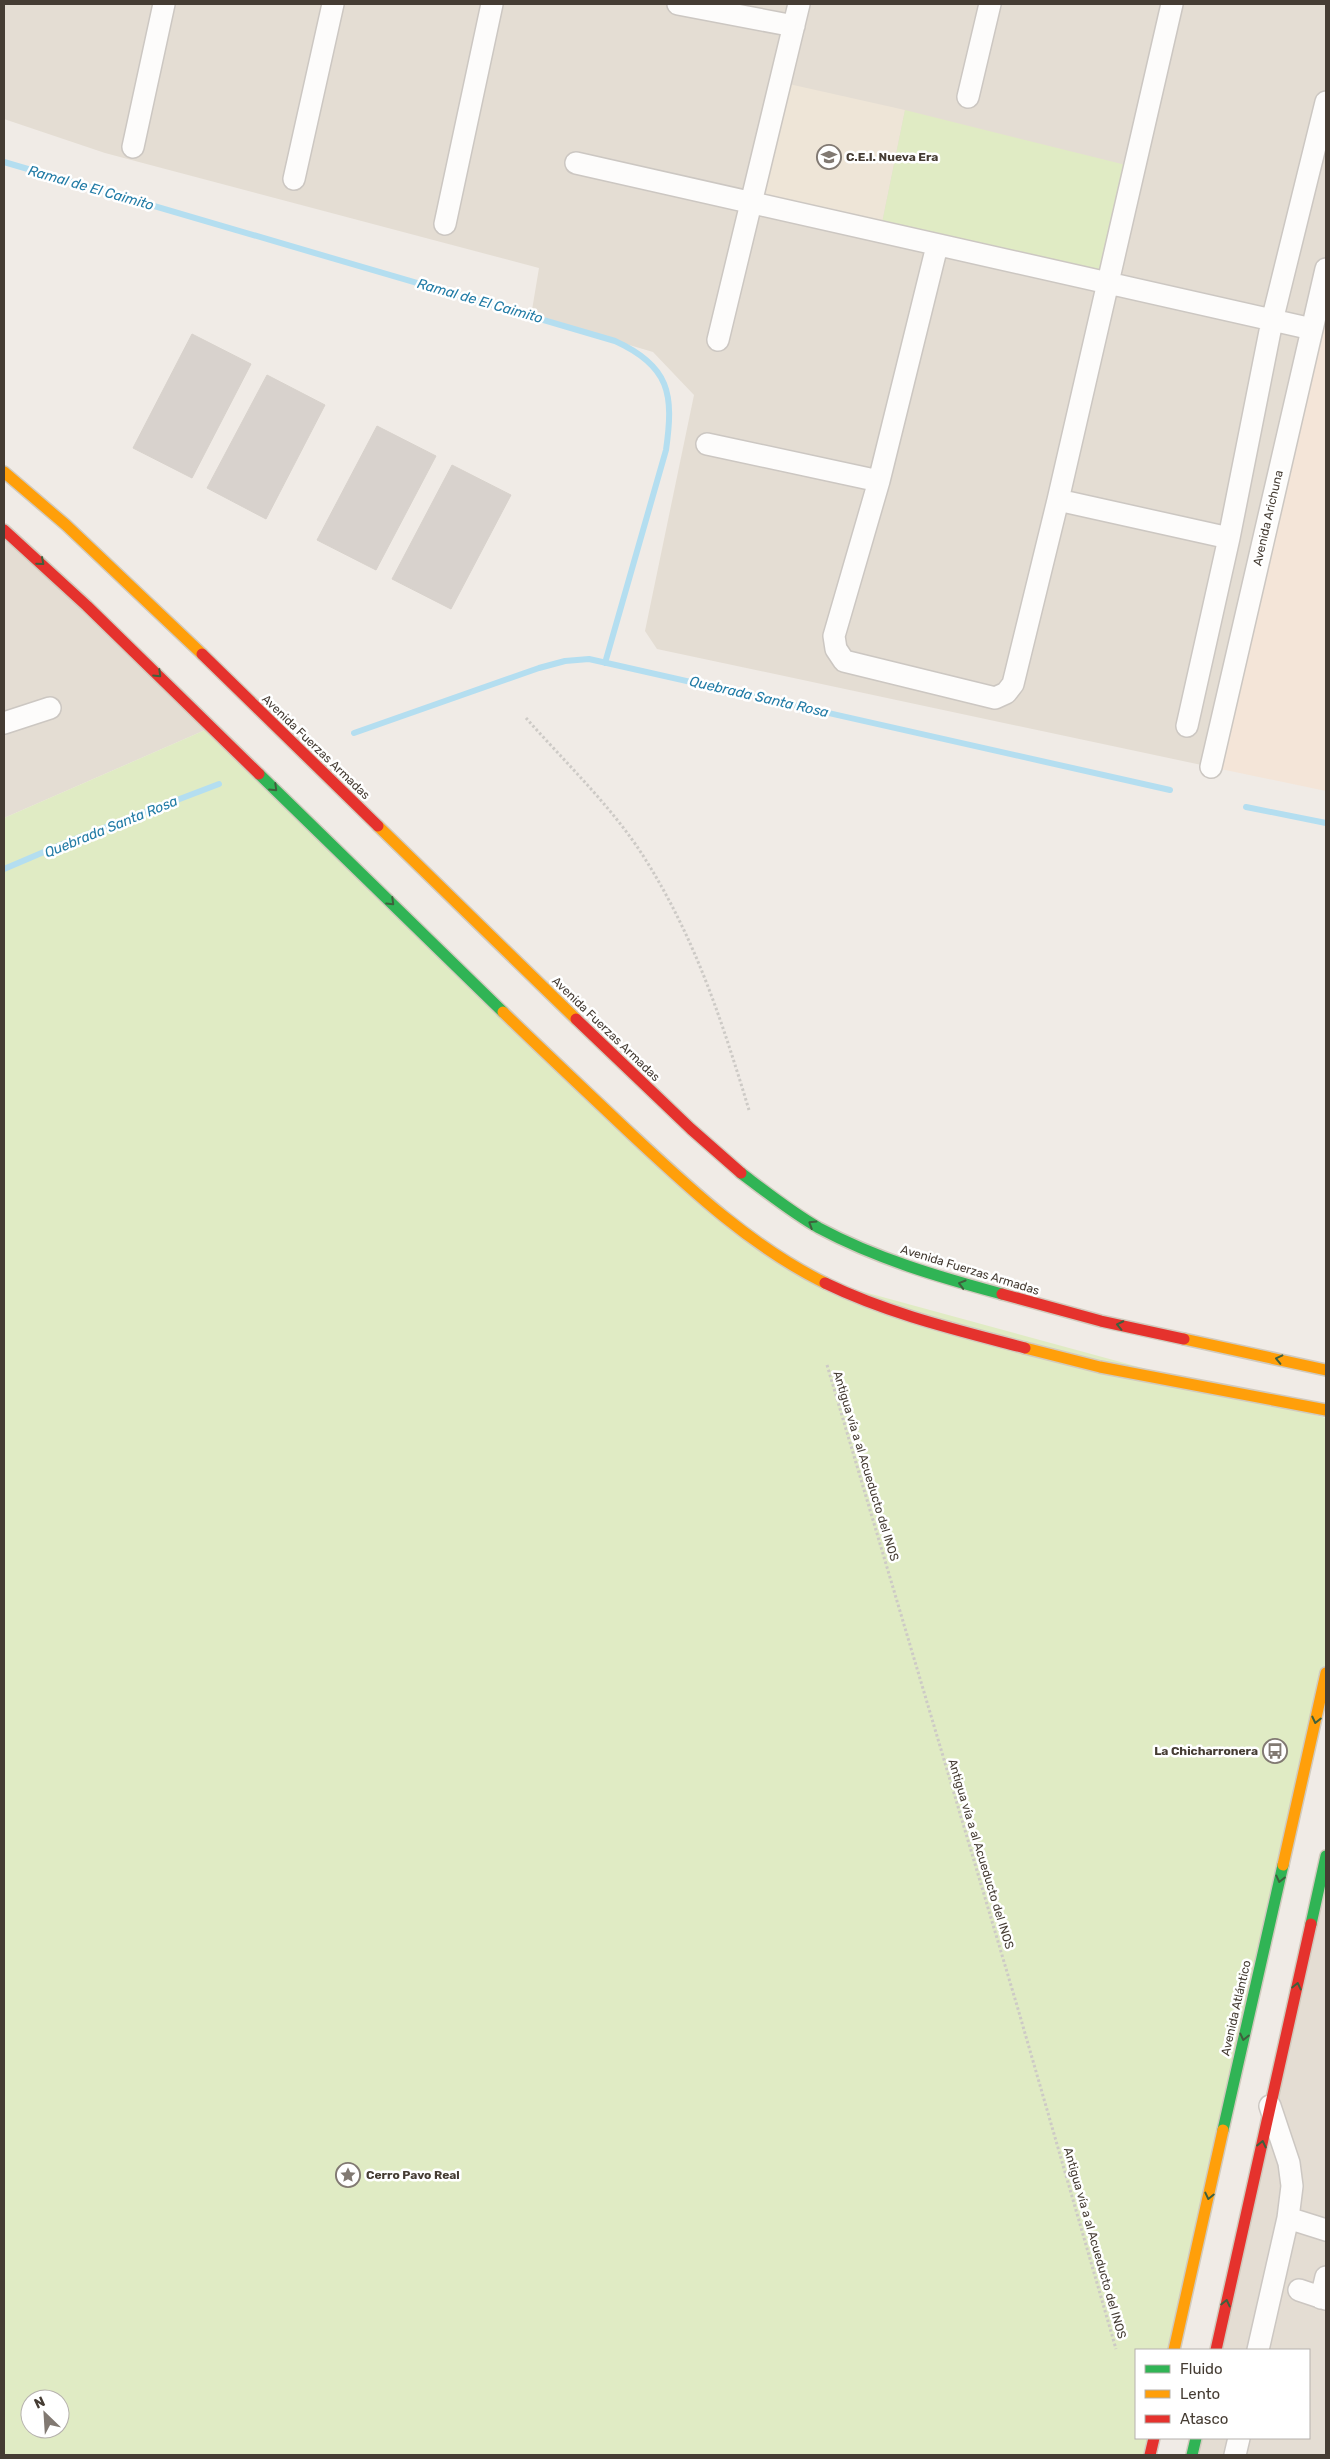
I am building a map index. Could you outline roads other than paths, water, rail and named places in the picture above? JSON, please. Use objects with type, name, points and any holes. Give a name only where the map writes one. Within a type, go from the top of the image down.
[{"type":"street","points":[[133,147],[164,4]]},
{"type":"street","points":[[294,180],[333,4]]},
{"type":"street","points":[[445,224],[492,4]]},
{"type":"street","points":[[678,4],[794,26]]},
{"type":"street","points":[[718,340],[799,4]]},
{"type":"street","points":[[968,97],[990,4]]},
{"type":"street","points":[[937,246],[879,481],[834,636],[836,649],[844,661],[995,698],[1006,693],[1013,684],[1058,500],[1172,4]]},
{"type":"street","points":[[1187,726],[1229,538],[1272,321],[1326,102]]},
{"type":"street","points":[[576,163],[937,246],[1312,329]]},
{"type":"street","name":"Avenida Arichuna","points":[[1211,768],[1326,269]]},
{"type":"street","points":[[707,444],[879,481]]},
{"type":"street","name":"Avenida Fuerzas Armadas","points":[[4,472],[66,524],[139,592],[561,1005],[691,1129],[749,1180],[787,1208],[818,1228],[853,1245],[930,1275],[1101,1320],[1326,1370]]},
{"type":"street","points":[[1058,500],[1229,538]]},
{"type":"street","points":[[4,530],[101,618],[549,1056],[677,1177],[719,1214],[749,1236],[820,1280],[853,1296],[921,1321],[1100,1367],[1326,1410]]},
{"type":"street","points":[[4,723],[50,708]]},
{"type":"street","points":[[1310,1408],[1326,1418]]},
{"type":"street","name":"Avenida Atlántico","points":[[1174,2349],[1326,1673]]},
{"type":"street","points":[[1216,2349],[1326,1856]]},
{"type":"street","points":[[1258,2349],[1288,2218],[1292,2186],[1289,2163],[1270,2106]]},
{"type":"street","points":[[1288,2218],[1326,2230]]},
{"type":"street","points":[[1299,2290],[1324,2298],[1326,2277]]},
{"type":"street","points":[[1150,2455],[1154,2439]]},
{"type":"street","points":[[1192,2455],[1196,2439]]},
{"type":"street","points":[[1236,2455],[1239,2439]]},
{"type":"waterway","name":"Ramal de El Caimito","points":[[4,162],[615,341],[647,361],[657,372],[664,384],[668,397],[669,413],[666,450],[605,663]]},
{"type":"waterway","name":"Quebrada Santa Rosa","points":[[354,733],[539,668],[565,661],[589,659],[1170,790]]},
{"type":"waterway","name":"Quebrada Santa Rosa","points":[[4,869],[72,840],[219,784]]},
{"type":"waterway","name":"Quebrada Santa Rosa","points":[[1246,807],[1326,823]]},
{"type":"place","name":"C.E.I. Nueva Era","points":[[829,157]]},
{"type":"place","name":"La Chicharronera","points":[[1275,1751]]},
{"type":"place","name":"Cerro Pavo Real","points":[[348,2175]]}]
